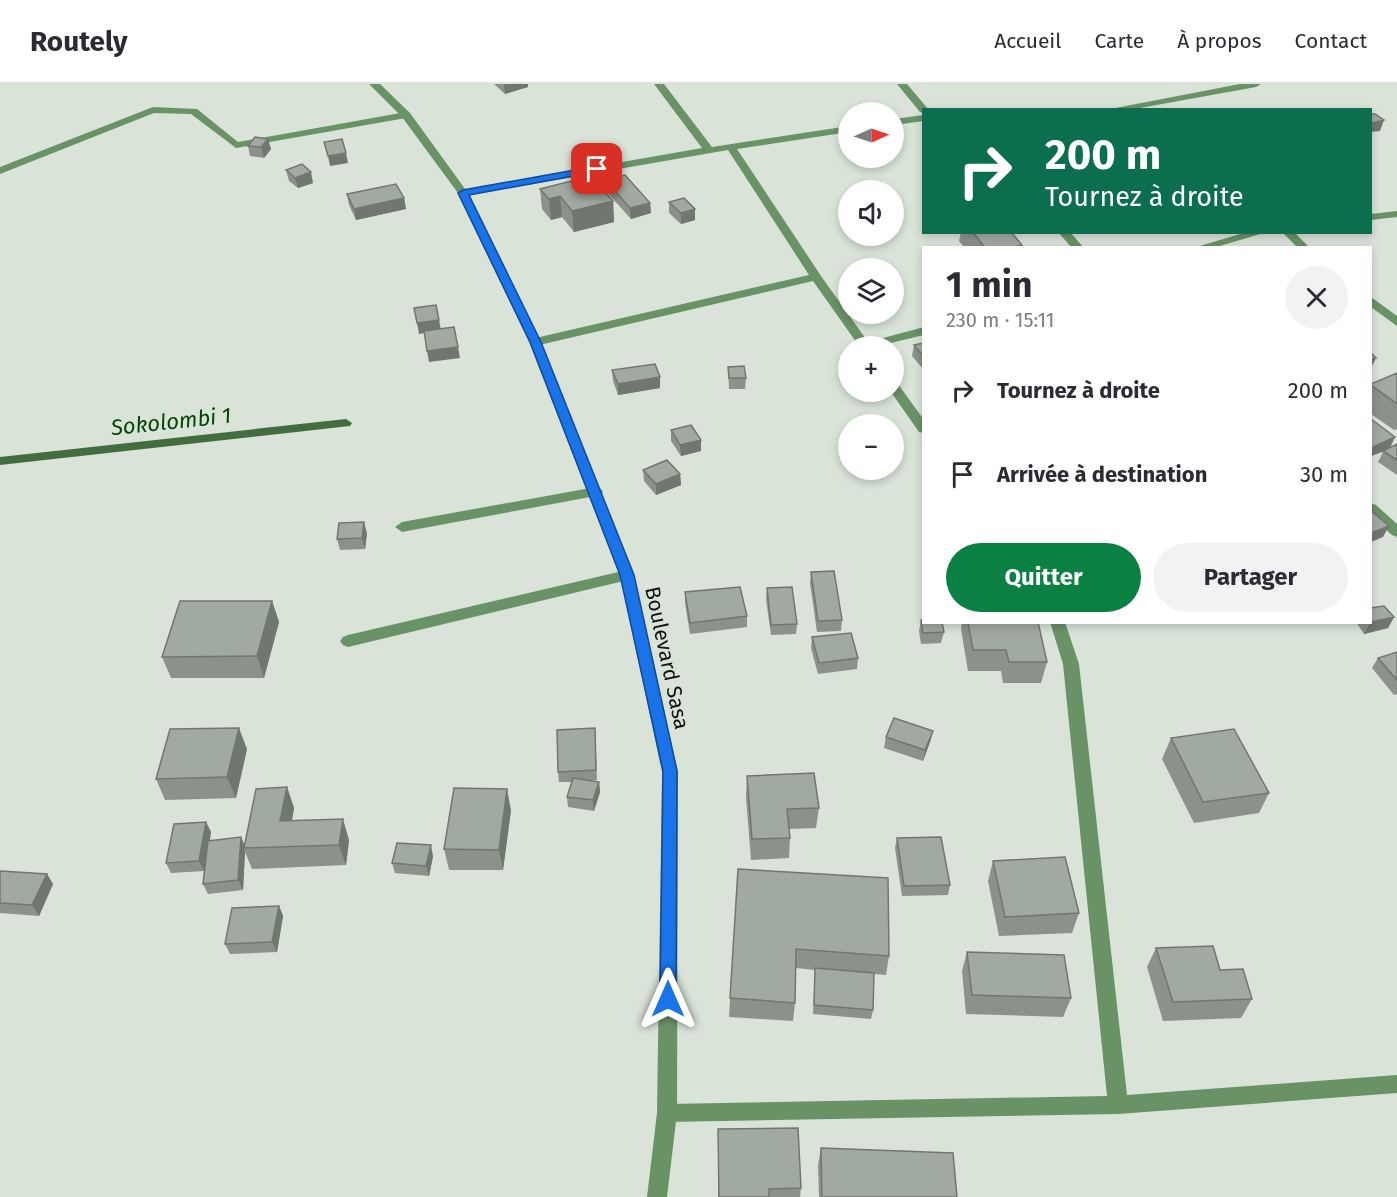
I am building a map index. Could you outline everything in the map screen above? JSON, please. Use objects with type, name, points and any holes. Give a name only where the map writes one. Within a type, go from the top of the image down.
[{"type":"street","name":"Boulevard Sasa","points":[[374,84],[406,115],[463,193],[535,342],[627,575],[670,771],[667,1113],[657,1197]]},
{"type":"street","points":[[658,84],[709,150]]},
{"type":"street","points":[[902,84],[922,108]]},
{"type":"street","points":[[1121,108],[1256,84]]},
{"type":"street","points":[[0,171],[153,110],[193,111],[236,145],[406,115]]},
{"type":"street","points":[[904,121],[922,118]]},
{"type":"street","points":[[463,193],[709,150],[838,131]]},
{"type":"street","points":[[731,147],[816,277],[858,336]]},
{"type":"street","points":[[1372,217],[1397,214]]},
{"type":"street","points":[[1065,234],[1077,246]]},
{"type":"street","points":[[1206,246],[1254,234]]},
{"type":"street","points":[[1289,234],[1303,246]]},
{"type":"street","points":[[535,342],[816,277]]},
{"type":"street","points":[[1372,302],[1397,322]]},
{"type":"street","points":[[904,336],[922,332]]},
{"type":"street","points":[[904,401],[922,426]]},
{"type":"street","points":[[402,527],[596,492]]},
{"type":"street","points":[[1372,509],[1397,532]]},
{"type":"street","points":[[348,641],[627,575]]},
{"type":"street","points":[[1058,624],[1071,664],[1118,1105]]},
{"type":"street","points":[[667,1113],[1118,1105],[1397,1084]]},
{"type":"building","points":[[1372,114],[1375,114],[1384,120],[1372,123]]},
{"type":"building","points":[[255,137],[268,139],[261,147],[248,146]]},
{"type":"building","points":[[342,139],[346,153],[328,156],[324,142]]},
{"type":"building","points":[[302,164],[311,172],[295,178],[286,170]]},
{"type":"building","points":[[625,175],[650,203],[630,208],[605,180]]},
{"type":"building","points":[[591,176],[613,201],[572,211],[560,196],[549,199],[540,189]]},
{"type":"building","points":[[396,184],[404,198],[354,209],[347,194]]},
{"type":"building","points":[[684,198],[695,209],[681,213],[669,202]]},
{"type":"building","points":[[974,234],[1013,234],[1022,245],[1018,246],[984,246]]},
{"type":"building","points":[[436,305],[439,320],[417,323],[414,308]]},
{"type":"building","points":[[454,327],[458,347],[427,351],[424,331]]},
{"type":"building","points":[[922,343],[922,355],[914,345]]},
{"type":"building","points":[[655,364],[660,377],[618,384],[612,370]]},
{"type":"building","points":[[744,366],[746,378],[729,378],[728,367]]},
{"type":"building","points":[[1397,373],[1397,404],[1372,386],[1372,384]]},
{"type":"building","points":[[1372,420],[1395,437],[1372,448]]},
{"type":"building","points":[[691,425],[701,440],[680,445],[671,430]]},
{"type":"building","points":[[1397,444],[1397,460],[1383,451]]},
{"type":"building","points":[[667,460],[680,474],[656,484],[643,470]]},
{"type":"building","points":[[1372,512],[1389,526],[1372,533]]},
{"type":"building","points":[[364,522],[362,538],[337,539],[339,523]]},
{"type":"building","points":[[834,571],[842,620],[818,621],[811,572]]},
{"type":"building","points":[[740,587],[747,616],[690,623],[685,592]]},
{"type":"building","points":[[792,587],[797,624],[771,625],[767,588]]},
{"type":"building","points":[[180,601],[272,601],[257,656],[162,657]]},
{"type":"building","points":[[1384,606],[1394,617],[1372,622],[1372,608]]},
{"type":"building","points":[[921,620],[922,624],[942,624],[944,632],[923,633]]},
{"type":"building","points":[[968,624],[1038,624],[1047,662],[1009,662],[1006,650],[973,650]]},
{"type":"building","points":[[851,633],[858,658],[819,663],[812,637]]},
{"type":"building","points":[[1397,652],[1397,680],[1378,658]]},
{"type":"building","points":[[894,718],[933,731],[925,750],[886,737]]},
{"type":"building","points":[[239,728],[227,777],[156,779],[170,729]]},
{"type":"building","points":[[595,728],[596,770],[558,772],[557,730]]},
{"type":"building","points":[[1234,729],[1269,793],[1203,802],[1171,738]]},
{"type":"building","points":[[814,773],[819,808],[787,809],[790,838],[752,839],[747,776]]},
{"type":"building","points":[[573,778],[599,782],[593,800],[567,797]]},
{"type":"building","points":[[287,787],[280,821],[343,819],[339,845],[244,848],[256,789]]},
{"type":"building","points":[[454,788],[507,789],[499,850],[444,849]]},
{"type":"building","points":[[206,822],[199,861],[166,863],[174,824]]},
{"type":"building","points":[[241,837],[238,880],[203,884],[208,841]]},
{"type":"building","points":[[941,837],[950,885],[904,886],[897,838]]},
{"type":"building","points":[[397,843],[431,845],[426,866],[392,863]]},
{"type":"building","points":[[1065,857],[1079,913],[1005,917],[993,861]]},
{"type":"building","points":[[738,869],[888,878],[889,956],[796,949],[795,1003],[730,998]]},
{"type":"building","points":[[0,871],[47,874],[32,905],[0,903]]},
{"type":"building","points":[[279,906],[272,942],[225,944],[232,908]]},
{"type":"building","points":[[1213,946],[1220,970],[1243,969],[1252,999],[1173,1002],[1156,948]]},
{"type":"building","points":[[967,952],[1064,955],[1071,998],[972,995]]},
{"type":"building","points":[[815,968],[874,973],[873,1010],[814,1005]]},
{"type":"building","points":[[798,1128],[801,1188],[769,1189],[769,1197],[719,1197],[718,1129]]},
{"type":"building","points":[[821,1148],[953,1153],[957,1197],[822,1197]]},
{"type":"waterway","name":"Sokolombi 1","points":[[0,461],[346,423]]},
{"type":"route","points":[[597,169],[463,193],[535,342],[627,575],[670,771],[668,999]]}]
